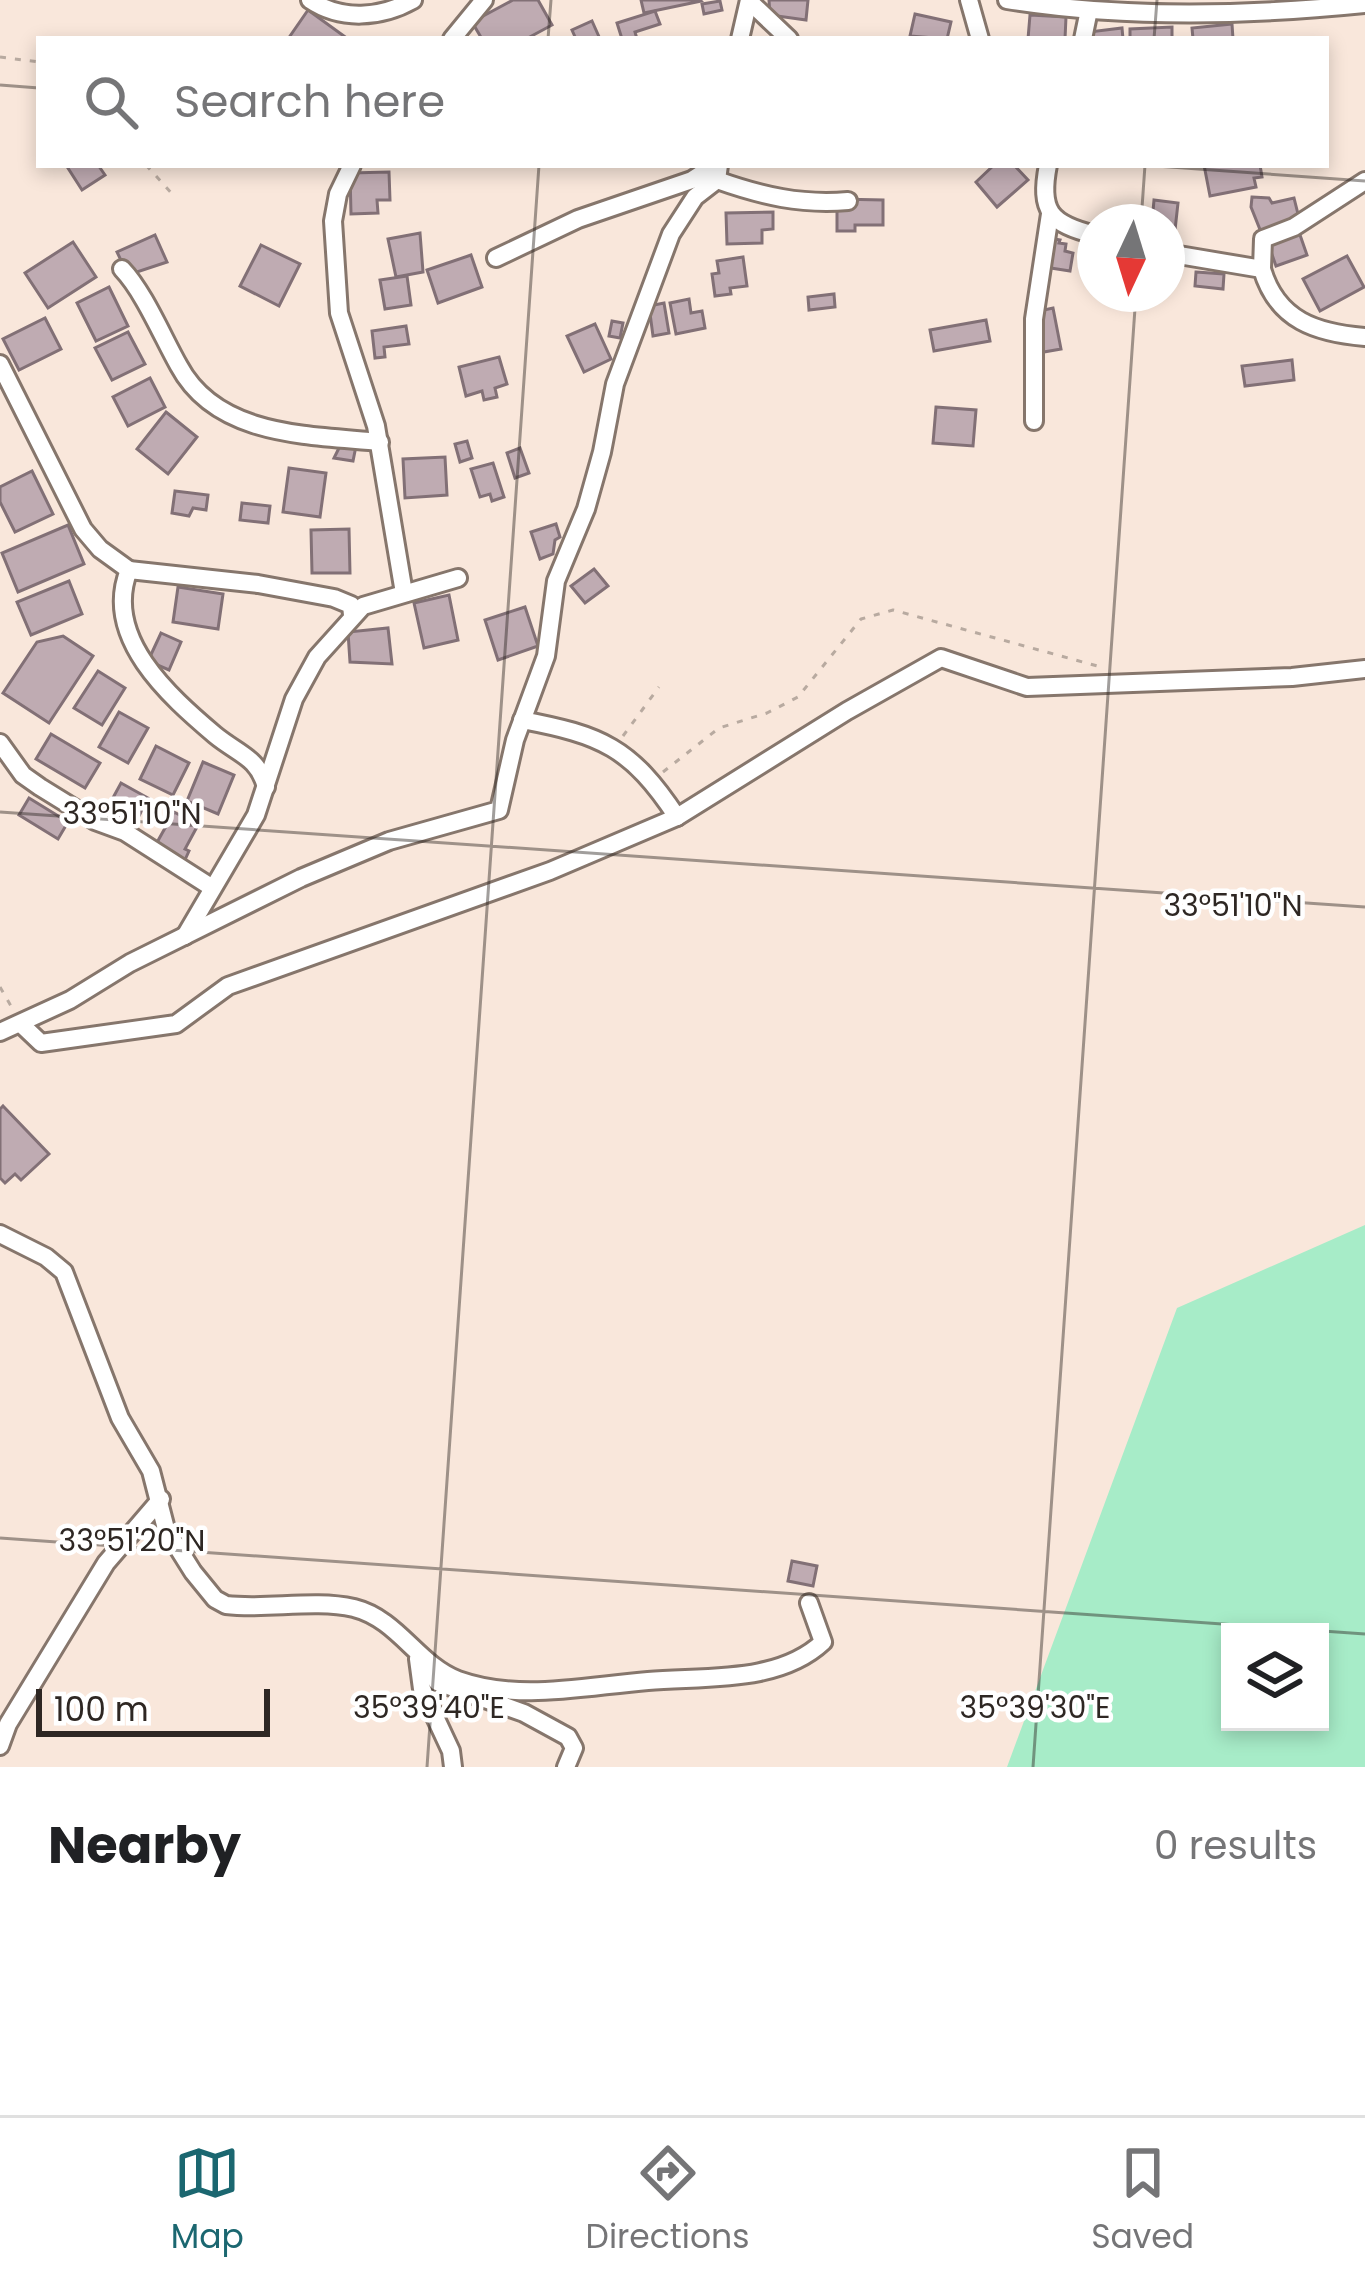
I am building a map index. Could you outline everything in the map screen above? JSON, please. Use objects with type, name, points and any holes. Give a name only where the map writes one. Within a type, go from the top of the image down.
[{"type":"street","points":[[310,0],[323,8],[358,15],[395,10],[413,0]]},
{"type":"street","points":[[454,36],[484,0]]},
{"type":"street","points":[[969,0],[979,36]]},
{"type":"street","points":[[1007,0],[1089,10],[1219,13],[1365,4]]},
{"type":"street","points":[[741,36],[750,1],[786,36]]},
{"type":"street","points":[[1084,36],[1089,10]]},
{"type":"street","points":[[351,168],[338,194],[333,221],[340,322],[371,404],[404,592]]},
{"type":"street","points":[[1034,421],[1034,320],[1050,214],[1044,195],[1048,168]]},
{"type":"street","points":[[717,170],[766,197],[848,201]]},
{"type":"street","points":[[496,258],[578,219],[717,170]]},
{"type":"street","points":[[0,1032],[270,892],[370,849],[499,810],[522,720],[546,656],[556,581],[586,508],[602,452],[615,384],[658,264],[695,196],[717,170]]},
{"type":"street","points":[[1365,181],[1294,227],[1263,239],[1262,269],[1269,288],[1304,326],[1327,334],[1365,337]]},
{"type":"street","points":[[1050,214],[1077,230]]},
{"type":"street","points":[[1185,256],[1262,269]]},
{"type":"street","points":[[122,269],[194,391],[218,409],[278,430],[380,442]]},
{"type":"street","points":[[0,364],[83,529],[129,571],[313,593],[351,605],[352,615]]},
{"type":"street","points":[[129,571],[121,606],[142,666],[219,738],[261,768],[266,787]]},
{"type":"street","points":[[185,937],[248,832],[299,688],[316,657],[363,606],[458,578]]},
{"type":"street","points":[[21,1024],[41,1043],[176,1024],[228,986],[550,871],[676,817],[941,658],[1027,687],[1292,677],[1365,668]]},
{"type":"street","points":[[522,720],[590,735],[616,748],[652,781],[676,817]]},
{"type":"street","points":[[0,743],[23,775],[40,787],[211,887]]},
{"type":"street","points":[[0,1234],[46,1256],[64,1272],[120,1418],[151,1471],[166,1529],[215,1599],[234,1606],[331,1605],[360,1610],[416,1646],[452,1678],[571,1692],[774,1668],[820,1645],[823,1637],[809,1603]]},
{"type":"street","points":[[0,1746],[8,1724],[106,1563],[161,1499]]},
{"type":"street","points":[[416,1646],[422,1689],[451,1751],[453,1767]]},
{"type":"street","points":[[416,1646],[437,1682],[524,1713],[568,1737],[574,1748],[566,1767]]},
{"type":"path","points":[[0,57],[36,62]]},
{"type":"path","points":[[149,168],[175,197]]},
{"type":"path","points":[[652,781],[719,728],[798,697],[861,619],[893,610],[1114,671]]},
{"type":"path","points":[[616,748],[659,687]]},
{"type":"path","points":[[0,987],[21,1024]]},
{"type":"green space","points":[[1365,1225],[1365,1767],[1007,1767],[1177,1308]]},
{"type":"building","points":[[513,0],[538,0],[552,25],[532,36],[480,36],[472,22]]},
{"type":"building","points":[[641,0],[700,0],[701,1],[644,13]]},
{"type":"building","points":[[769,0],[808,0],[806,20],[770,15]]},
{"type":"building","points":[[720,1],[722,10],[704,14],[702,4]]},
{"type":"building","points":[[308,10],[344,36],[290,36]]},
{"type":"building","points":[[655,11],[660,24],[635,32],[636,36],[621,36],[617,23]]},
{"type":"building","points":[[915,14],[951,22],[948,36],[910,36]]},
{"type":"building","points":[[1030,15],[1066,17],[1065,36],[1028,36]]},
{"type":"building","points":[[592,21],[599,36],[575,36],[572,30]]},
{"type":"building","points":[[1232,24],[1233,36],[1193,36],[1192,28]]},
{"type":"building","points":[[1172,27],[1172,36],[1130,36],[1130,29]]},
{"type":"building","points":[[1122,28],[1123,36],[1089,36],[1089,32]]},
{"type":"building","points":[[68,168],[100,168],[105,175],[82,190]]},
{"type":"building","points":[[991,168],[1017,168],[1028,180],[997,207],[976,182]]},
{"type":"building","points":[[1205,168],[1260,168],[1262,177],[1254,178],[1256,187],[1210,196]]},
{"type":"building","points":[[389,172],[390,200],[377,200],[378,213],[351,214],[350,173]]},
{"type":"building","points":[[1252,197],[1269,198],[1272,203],[1294,198],[1299,218],[1261,232]]},
{"type":"building","points":[[837,199],[883,200],[883,225],[855,225],[855,231],[837,231]]},
{"type":"building","points":[[773,212],[773,229],[762,230],[762,243],[727,244],[726,213]]},
{"type":"building","points":[[1299,232],[1307,255],[1276,266],[1268,243]]},
{"type":"building","points":[[420,233],[423,272],[396,277],[388,239]]},
{"type":"building","points":[[155,235],[167,262],[128,275],[117,252]]},
{"type":"building","points":[[1043,237],[1066,244],[1065,251],[1073,253],[1070,271],[1038,266]]},
{"type":"building","points":[[73,242],[96,277],[48,308],[25,273]]},
{"type":"building","points":[[261,245],[300,264],[279,306],[240,286]]},
{"type":"building","points":[[471,255],[482,287],[438,303],[427,270]]},
{"type":"building","points":[[1347,256],[1364,287],[1320,311],[1303,279]]},
{"type":"building","points":[[743,257],[747,286],[715,296],[712,274],[719,273],[717,261]]},
{"type":"building","points":[[1196,272],[1224,274],[1223,289],[1195,286]]},
{"type":"building","points":[[407,276],[411,305],[385,309],[380,280]]},
{"type":"building","points":[[109,287],[128,326],[96,341],[77,303]]},
{"type":"building","points":[[834,294],[835,307],[809,310],[808,297]]},
{"type":"building","points":[[689,299],[691,313],[702,311],[705,328],[676,334],[670,303]]},
{"type":"building","points":[[664,303],[669,333],[653,336],[649,306]]},
{"type":"building","points":[[1053,308],[1061,349],[1044,352],[1035,312]]},
{"type":"building","points":[[45,318],[61,349],[19,370],[3,339]]},
{"type":"building","points":[[986,320],[990,341],[934,351],[930,330]]},
{"type":"building","points":[[612,321],[623,323],[620,338],[609,336]]},
{"type":"building","points":[[595,324],[611,359],[584,372],[567,336]]},
{"type":"building","points":[[406,326],[409,344],[384,347],[385,357],[375,358],[372,331]]},
{"type":"building","points":[[128,332],[145,364],[112,380],[95,348]]},
{"type":"building","points":[[499,357],[507,384],[495,388],[497,397],[484,400],[482,391],[466,396],[459,367]]},
{"type":"building","points":[[1292,360],[1294,380],[1245,386],[1242,366]]},
{"type":"building","points":[[150,378],[165,407],[128,426],[113,397]]},
{"type":"building","points":[[936,407],[976,410],[973,446],[933,443]]},
{"type":"building","points":[[166,412],[197,437],[168,474],[137,449]]},
{"type":"building","points":[[467,441],[472,458],[460,462],[455,444]]},
{"type":"building","points":[[341,444],[356,446],[353,461],[334,458]]},
{"type":"building","points":[[520,448],[529,473],[515,478],[507,453]]},
{"type":"building","points":[[445,457],[447,495],[405,498],[403,459]]},
{"type":"building","points":[[493,463],[504,497],[492,501],[490,494],[480,497],[471,469]]},
{"type":"building","points":[[289,468],[326,473],[320,517],[283,512]]},
{"type":"building","points":[[32,471],[53,514],[15,532],[0,502],[0,487]]},
{"type":"building","points":[[175,491],[208,495],[206,510],[193,508],[189,516],[172,513]]},
{"type":"building","points":[[242,503],[270,506],[268,523],[240,520]]},
{"type":"building","points":[[556,524],[560,537],[553,554],[540,559],[531,532]]},
{"type":"building","points":[[68,525],[84,564],[18,592],[2,553]]},
{"type":"building","points":[[349,529],[350,573],[312,573],[311,530]]},
{"type":"building","points":[[594,569],[608,586],[585,603],[571,586]]},
{"type":"building","points":[[69,581],[82,614],[31,635],[17,602]]},
{"type":"building","points":[[178,587],[223,594],[218,629],[173,622]]},
{"type":"building","points":[[449,595],[458,640],[424,648],[414,603]]},
{"type":"building","points":[[525,607],[538,646],[498,660],[485,620]]},
{"type":"building","points":[[388,628],[392,664],[350,662],[348,632]]},
{"type":"building","points":[[161,633],[181,642],[169,670],[148,661]]},
{"type":"building","points":[[63,636],[93,656],[49,723],[3,693],[37,642]]},
{"type":"building","points":[[98,671],[125,688],[102,725],[74,708]]},
{"type":"building","points":[[119,712],[148,728],[128,763],[99,747]]},
{"type":"building","points":[[51,734],[100,763],[85,788],[36,759]]},
{"type":"building","points":[[156,746],[189,763],[173,795],[140,779]]},
{"type":"building","points":[[203,762],[234,775],[218,814],[187,801]]},
{"type":"building","points":[[121,783],[148,798],[137,820],[132,817],[126,827],[115,821],[119,813],[108,807]]},
{"type":"building","points":[[29,798],[68,822],[58,839],[19,815]]},
{"type":"building","points":[[174,812],[198,825],[185,849],[189,851],[184,862],[155,846]]},
{"type":"building","points":[[3,1106],[49,1154],[21,1180],[15,1174],[5,1183],[0,1178]]},
{"type":"building","points":[[792,1561],[817,1566],[813,1586],[788,1581]]}]
